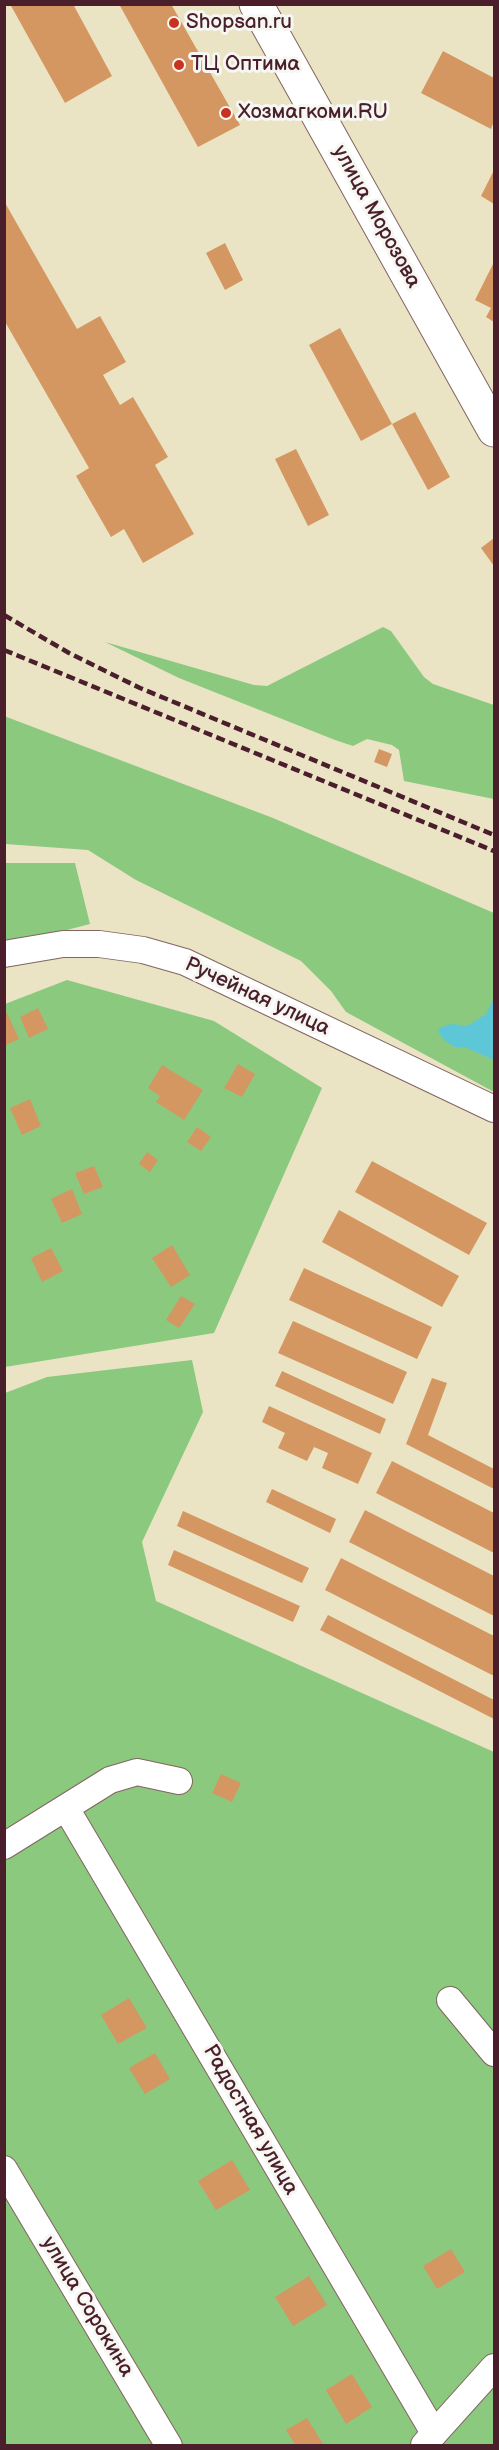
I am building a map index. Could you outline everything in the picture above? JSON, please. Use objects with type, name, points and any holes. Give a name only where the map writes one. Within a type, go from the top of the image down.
[{"type":"main road","name":"улица Морозова","points":[[256,4],[495,430]]},
{"type":"street","name":"Ручейная улица","points":[[4,954],[63,944],[99,944],[142,950],[185,962],[495,1109]]},
{"type":"street","points":[[4,1846],[110,1780],[136,1772],[179,1782]]},
{"type":"street","name":"Радостная улица","points":[[66,1808],[429,2439]]},
{"type":"street","points":[[450,2000],[495,2053]]},
{"type":"street","name":"улица Сорокина","points":[[4,2169],[169,2445]]},
{"type":"street","points":[[429,2439],[495,2367]]},
{"type":"green space","points":[[383,627],[391,631],[424,677],[433,684],[494,705],[494,799],[404,781],[399,750],[392,745],[367,739],[353,746],[335,740],[179,678],[105,642],[254,685],[267,686]]},
{"type":"green space","points":[[4,716],[273,818],[494,913],[494,1092],[346,1012],[331,991],[301,961],[136,880],[88,850],[5,844]]},
{"type":"green space","points":[[5,863],[75,863],[90,924],[5,946]]},
{"type":"green space","points":[[67,980],[214,1021],[322,1088],[214,1333],[5,1367],[5,1004]]},
{"type":"green space","points":[[192,1360],[203,1412],[142,1542],[156,1601],[494,1752],[494,2445],[5,2446],[5,1393],[47,1377]]},
{"type":"water","points":[[494,998],[494,1060],[467,1048],[455,1047],[444,1040],[438,1032],[441,1027],[452,1024],[467,1026],[477,1020],[486,1014]]},
{"type":"building","points":[[10,4],[73,4],[112,76],[65,103]]},
{"type":"building","name":"ТЦ Оптима","points":[[119,4],[171,4],[240,125],[198,147]]},
{"type":"building","points":[[443,51],[494,78],[494,121],[491,129],[421,93]]},
{"type":"building","points":[[494,170],[494,204],[481,196]]},
{"type":"building","points":[[4,201],[77,329],[100,316],[126,362],[103,375],[120,405],[133,397],[168,457],[155,465],[194,534],[143,563],[124,529],[111,537],[76,476],[89,468],[4,320]]},
{"type":"building","points":[[225,243],[243,280],[225,290],[206,253]]},
{"type":"building","points":[[494,262],[494,322],[486,317],[491,308],[475,300]]},
{"type":"building","points":[[340,328],[392,424],[361,441],[309,345]]},
{"type":"building","points":[[415,412],[450,477],[428,490],[392,424]]},
{"type":"building","points":[[296,449],[329,515],[308,526],[275,459]]},
{"type":"building","points":[[494,538],[494,566],[481,548]]},
{"type":"building","points":[[379,749],[392,754],[387,767],[374,762]]},
{"type":"building","points":[[38,1008],[48,1029],[29,1038],[20,1017]]},
{"type":"building","points":[[7,1013],[19,1039],[6,1045],[4,1014]]},
{"type":"building","points":[[238,1064],[255,1074],[242,1097],[224,1088]]},
{"type":"building","points":[[162,1065],[203,1090],[184,1120],[156,1102],[160,1096],[148,1088]]},
{"type":"building","points":[[30,1099],[41,1126],[22,1135],[10,1108]]},
{"type":"building","points":[[197,1127],[211,1137],[201,1151],[187,1142]]},
{"type":"building","points":[[147,1152],[158,1160],[150,1172],[139,1164]]},
{"type":"building","points":[[372,1161],[487,1223],[469,1255],[355,1192]]},
{"type":"building","points":[[94,1166],[103,1187],[84,1194],[75,1173]]},
{"type":"building","points":[[72,1189],[82,1214],[62,1223],[51,1199]]},
{"type":"building","points":[[339,1210],[459,1276],[442,1307],[322,1242]]},
{"type":"building","points":[[172,1245],[190,1275],[171,1287],[152,1258]]},
{"type":"building","points":[[51,1248],[63,1271],[42,1282],[31,1258]]},
{"type":"building","points":[[304,1268],[432,1327],[417,1359],[289,1300]]},
{"type":"building","points":[[181,1296],[195,1304],[179,1328],[166,1320]]},
{"type":"building","points":[[293,1321],[407,1372],[393,1404],[278,1353]]},
{"type":"building","points":[[282,1371],[386,1419],[380,1434],[275,1386]]},
{"type":"building","points":[[432,1378],[447,1383],[428,1435],[494,1469],[494,1489],[406,1444]]},
{"type":"building","points":[[269,1406],[372,1453],[358,1484],[322,1468],[328,1453],[314,1447],[307,1461],[278,1448],[285,1433],[262,1422]]},
{"type":"building","points":[[392,1461],[494,1513],[494,1553],[376,1493]]},
{"type":"building","points":[[272,1489],[336,1519],[330,1533],[266,1502]]},
{"type":"building","points":[[365,1510],[494,1576],[494,1616],[349,1542]]},
{"type":"building","points":[[183,1511],[309,1568],[302,1583],[177,1526]]},
{"type":"building","points":[[174,1550],[300,1606],[293,1622],[168,1565]]},
{"type":"building","points":[[341,1558],[494,1636],[494,1676],[325,1590]]},
{"type":"building","points":[[328,1615],[494,1700],[494,1719],[320,1630]]},
{"type":"building","points":[[221,1774],[241,1783],[232,1802],[212,1793]]},
{"type":"building","points":[[129,1998],[147,2028],[118,2044],[101,2015]]},
{"type":"building","points":[[155,2053],[170,2079],[145,2094],[129,2068]]},
{"type":"building","points":[[232,2160],[250,2190],[216,2210],[198,2181]]},
{"type":"building","points":[[451,2249],[465,2272],[437,2289],[423,2266]]},
{"type":"building","points":[[309,2276],[327,2305],[293,2326],[275,2297]]},
{"type":"building","points":[[352,2374],[372,2407],[346,2424],[326,2390]]},
{"type":"building","points":[[307,2418],[323,2444],[321,2446],[296,2446],[286,2430]]},
{"type":"railway","points":[[4,615],[69,653],[140,688],[494,835]]},
{"type":"railway","points":[[4,650],[494,851]]},
{"type":"place","name":"Shopsan.ru","points":[[174,23]]},
{"type":"place","name":"ТЦ Оптима","points":[[179,65]]},
{"type":"place","name":"Хозмагкоми.RU","points":[[226,113]]}]
